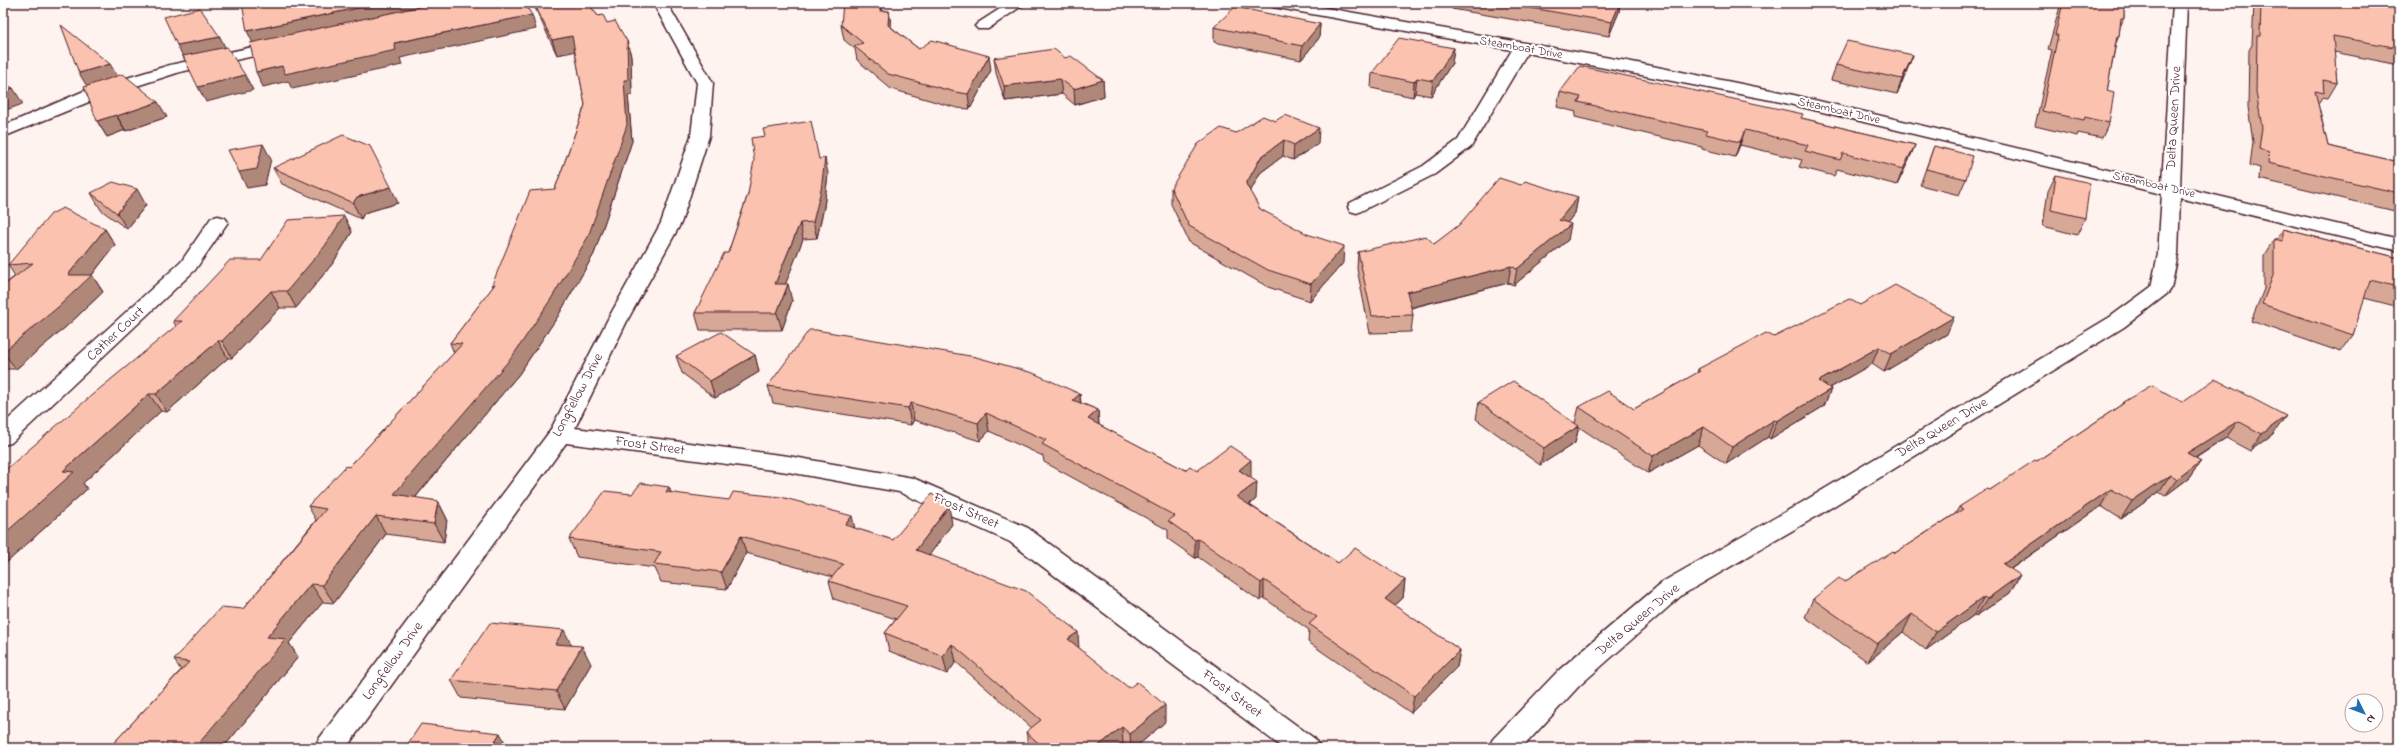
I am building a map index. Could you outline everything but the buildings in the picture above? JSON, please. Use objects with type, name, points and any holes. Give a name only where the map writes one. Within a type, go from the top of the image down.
[{"type":"street","name":"Longfellow Drive","points":[[329,748],[560,434],[618,319],[671,223],[700,136],[705,83],[660,3]]},
{"type":"street","points":[[983,26],[1019,3]]},
{"type":"street","name":"Steamboat Drive","points":[[1273,3],[1627,66],[1781,97],[2171,189],[2399,245]]},
{"type":"street","name":"Delta Queen Drive","points":[[1503,748],[1570,678],[1673,588],[1810,509],[2117,322],[2161,289],[2168,254],[2180,3]]},
{"type":"street","points":[[3,132],[90,95],[176,68],[294,43]]},
{"type":"street","points":[[1357,207],[1429,170],[1465,143],[1521,48]]},
{"type":"street","name":"Cather Court","points":[[5,433],[188,266],[218,222]]},
{"type":"street","name":"Frost Street","points":[[560,434],[788,464],[904,484],[1019,535],[1305,748]]}]
